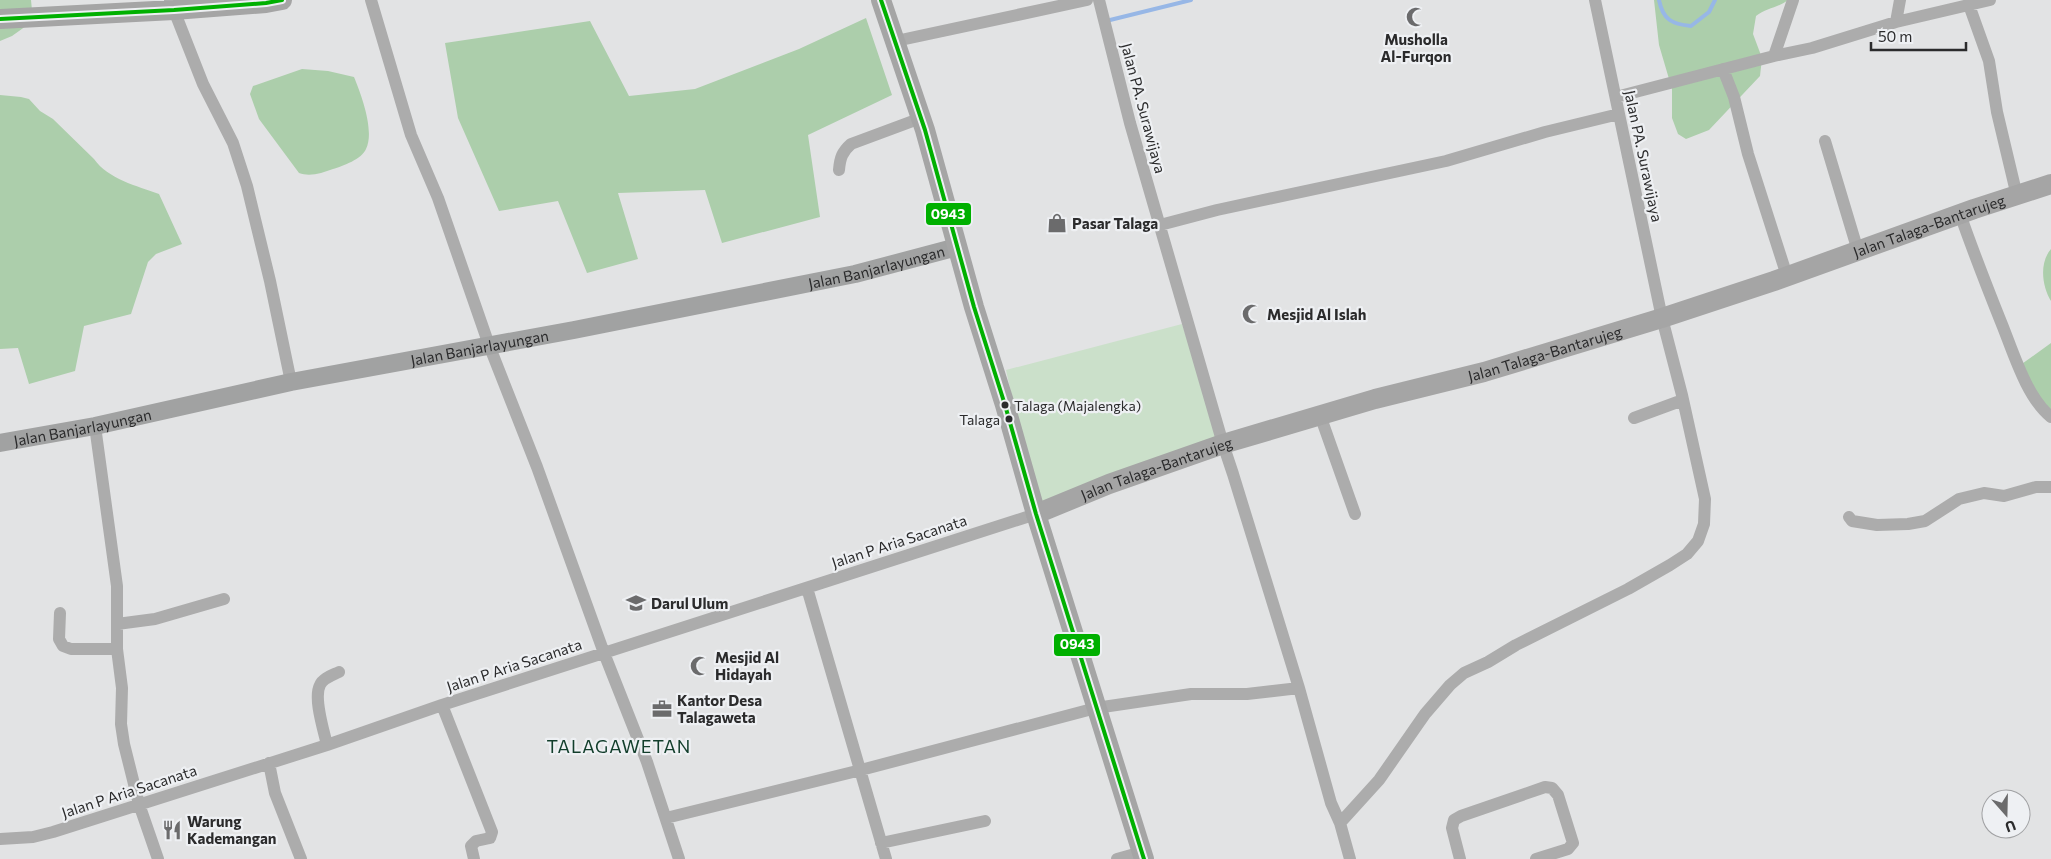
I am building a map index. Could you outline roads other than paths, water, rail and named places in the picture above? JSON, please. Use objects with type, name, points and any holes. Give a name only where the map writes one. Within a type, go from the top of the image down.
[{"type":"main road","points":[[0,20],[172,5],[266,3],[282,0]]},
{"type":"main road","points":[[881,0],[921,118],[957,247],[1006,404],[1036,514],[1143,856]]},
{"type":"main road","name":"Jalan Talaga-Bantarujeg","points":[[1036,514],[1108,484],[1222,444],[1375,399],[1484,372],[1662,318],[2051,184]]},
{"type":"street","points":[[371,0],[411,136],[438,198],[490,345],[680,859]]},
{"type":"street","points":[[896,41],[1087,0]]},
{"type":"street","name":"Jalan PA. Surawijaya","points":[[1099,0],[1130,123],[1222,444],[1234,474],[1299,688],[1331,803],[1340,822],[1350,859]]},
{"type":"street","name":"Jalan PA. Surawijaya","points":[[1340,822],[1379,780],[1425,714],[1450,685],[1464,673],[1628,589],[1687,554],[1698,541],[1704,524],[1705,499],[1662,318],[1595,0]]},
{"type":"street","points":[[1774,56],[1793,0]]},
{"type":"street","points":[[1896,22],[1900,0]]},
{"type":"street","points":[[1616,97],[1812,48],[1896,22],[1990,0]]},
{"type":"street","points":[[172,5],[203,84],[233,143],[270,281],[292,382]]},
{"type":"street","points":[[1969,5],[1989,61],[1997,112],[2017,196]]},
{"type":"street","points":[[1723,69],[1734,97],[1745,134],[1748,154],[1787,276]]},
{"type":"street","points":[[1160,225],[1235,206],[1446,161],[1545,132],[1619,114]]},
{"type":"street","points":[[839,170],[840,158],[851,144],[921,118]]},
{"type":"street","points":[[1825,141],[1858,251]]},
{"type":"street","points":[[1960,214],[1992,302],[2029,388],[2045,412],[2051,417]]},
{"type":"street","name":"Jalan Banjarlayungan","points":[[0,443],[95,426],[292,382],[855,274],[957,247]]},
{"type":"street","points":[[1634,418],[1683,400]]},
{"type":"street","points":[[1320,415],[1355,514]]},
{"type":"street","points":[[95,426],[116,576],[117,649],[122,688],[121,724],[139,804],[158,859]]},
{"type":"street","points":[[1848,517],[1852,521],[1877,525],[1908,524],[1925,521],[1959,499],[1984,493],[2004,496],[2036,488],[2051,487]]},
{"type":"street","name":"Jalan P Aria Sacanata","points":[[0,839],[33,837],[139,804],[327,745],[442,705],[1036,514]]},
{"type":"street","points":[[807,588],[886,859]]},
{"type":"street","points":[[117,624],[155,619],[224,599]]},
{"type":"street","points":[[60,613],[60,639],[63,646],[71,649],[117,649]]},
{"type":"street","points":[[327,745],[318,704],[319,686],[325,679],[339,672]]},
{"type":"street","points":[[666,818],[860,770],[1096,708],[1191,694],[1247,694],[1299,688]]},
{"type":"street","points":[[442,705],[492,832],[490,838],[476,841],[471,846],[474,859]]},
{"type":"street","points":[[269,763],[275,793],[301,859]]},
{"type":"street","points":[[1460,859],[1452,828],[1454,820],[1545,787],[1552,788],[1558,795],[1573,843],[1568,849],[1536,859]]},
{"type":"street","points":[[881,843],[985,821]]},
{"type":"street","points":[[1117,859],[1143,856]]},
{"type":"waterway","points":[[1106,21],[1191,0]]},
{"type":"waterway","points":[[1659,0],[1663,12],[1669,20],[1691,26],[1709,12],[1715,0]]},
{"type":"place","name":"Musholla Al-Furqon","points":[[1416,17]]},
{"type":"place","name":"Pasar Talaga","points":[[1057,223]]},
{"type":"place","name":"Mesjid Al Islah","points":[[1252,314]]},
{"type":"place","name":"Talaga (Majalengka)","points":[[1005,405]]},
{"type":"place","name":"Talaga","points":[[1009,419]]},
{"type":"place","name":"Darul Ulum","points":[[636,603]]},
{"type":"place","name":"Mesjid Al Hidayah","points":[[700,666]]},
{"type":"place","name":"Kantor Desa Talagaweta","points":[[662,709]]},
{"type":"place","name":"Warung Kademangan","points":[[172,830]]},
{"type":"district","name":"TALAGAWETAN","points":[[619,746]]}]
